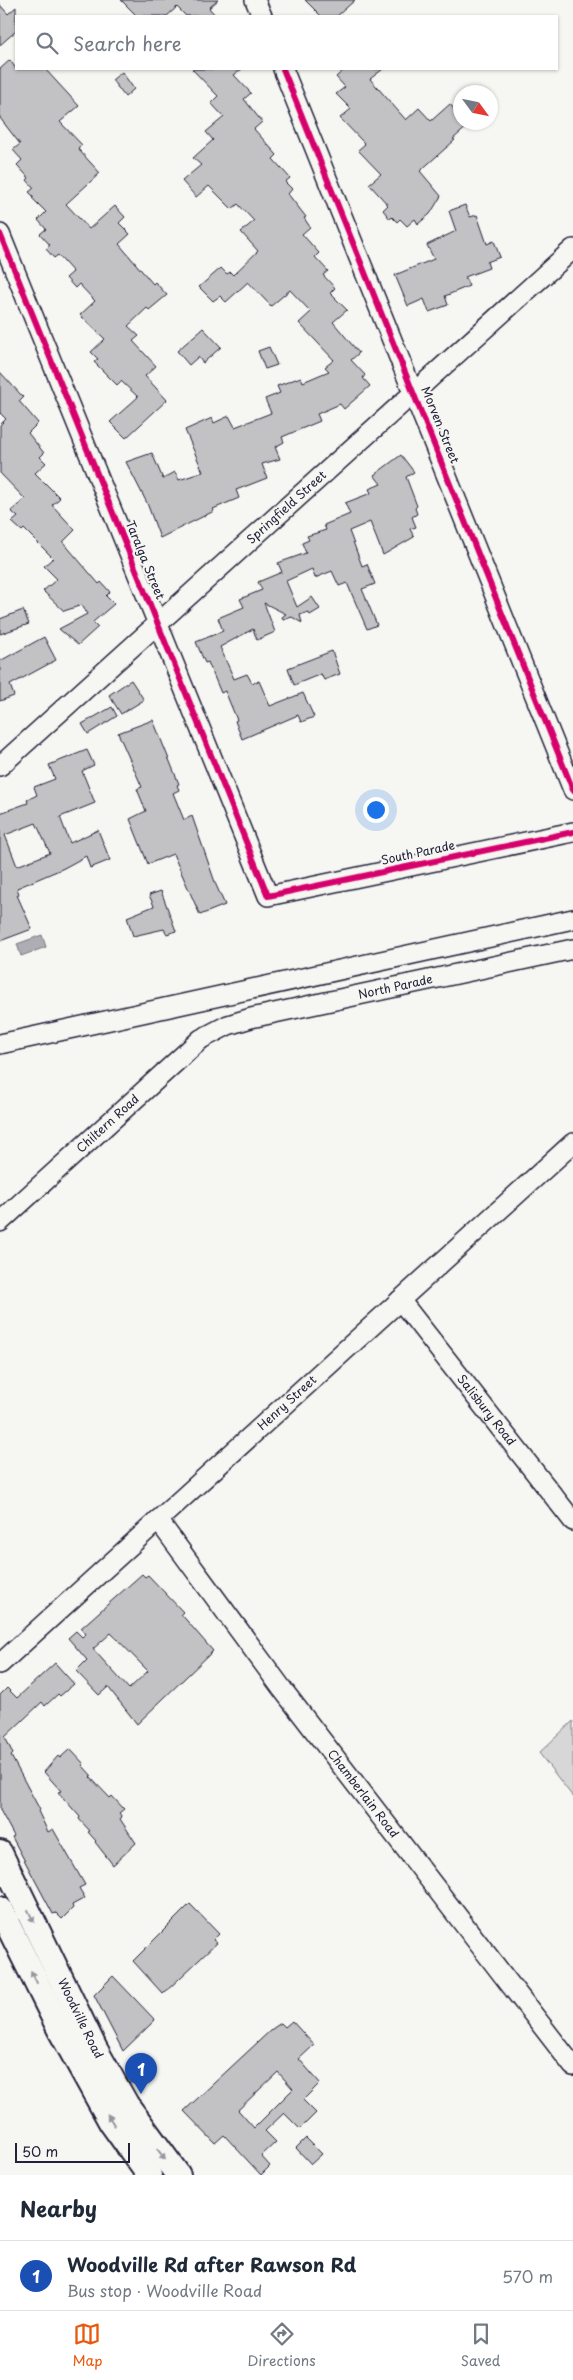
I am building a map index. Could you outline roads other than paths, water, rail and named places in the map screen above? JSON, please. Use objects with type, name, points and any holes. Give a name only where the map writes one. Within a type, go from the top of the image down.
[{"type":"main road","name":"Woodville Road","points":[[3,1869],[126,2104],[178,2175]]},
{"type":"main road","name":"Woodville Road","points":[[0,1909],[79,2064],[111,2122],[148,2175]]},
{"type":"street","points":[[256,0],[262,15]]},
{"type":"street","name":"Morven Street","points":[[283,70],[415,392],[573,790]]},
{"type":"street","name":"Taralga Street","points":[[0,234],[268,896]]},
{"type":"street","name":"Springfield Street","points":[[0,766],[573,249]]},
{"type":"street","name":"South Parade","points":[[268,896],[573,832]]},
{"type":"street","points":[[0,1044],[573,919]]},
{"type":"street","name":"North Parade","points":[[219,1029],[251,1018],[573,949]]},
{"type":"street","name":"Chiltern Road","points":[[0,1222],[201,1039],[219,1029]]},
{"type":"street","name":"Henry Street","points":[[0,1664],[573,1143]]},
{"type":"street","name":"Salisbury Road","points":[[400,1300],[573,1522]]},
{"type":"street","name":"Chamberlain Road","points":[[158,1520],[283,1690],[573,2066]]},
{"type":"place","name":"Woodville Rd after Rawson Rd","points":[[141,2094]]}]
